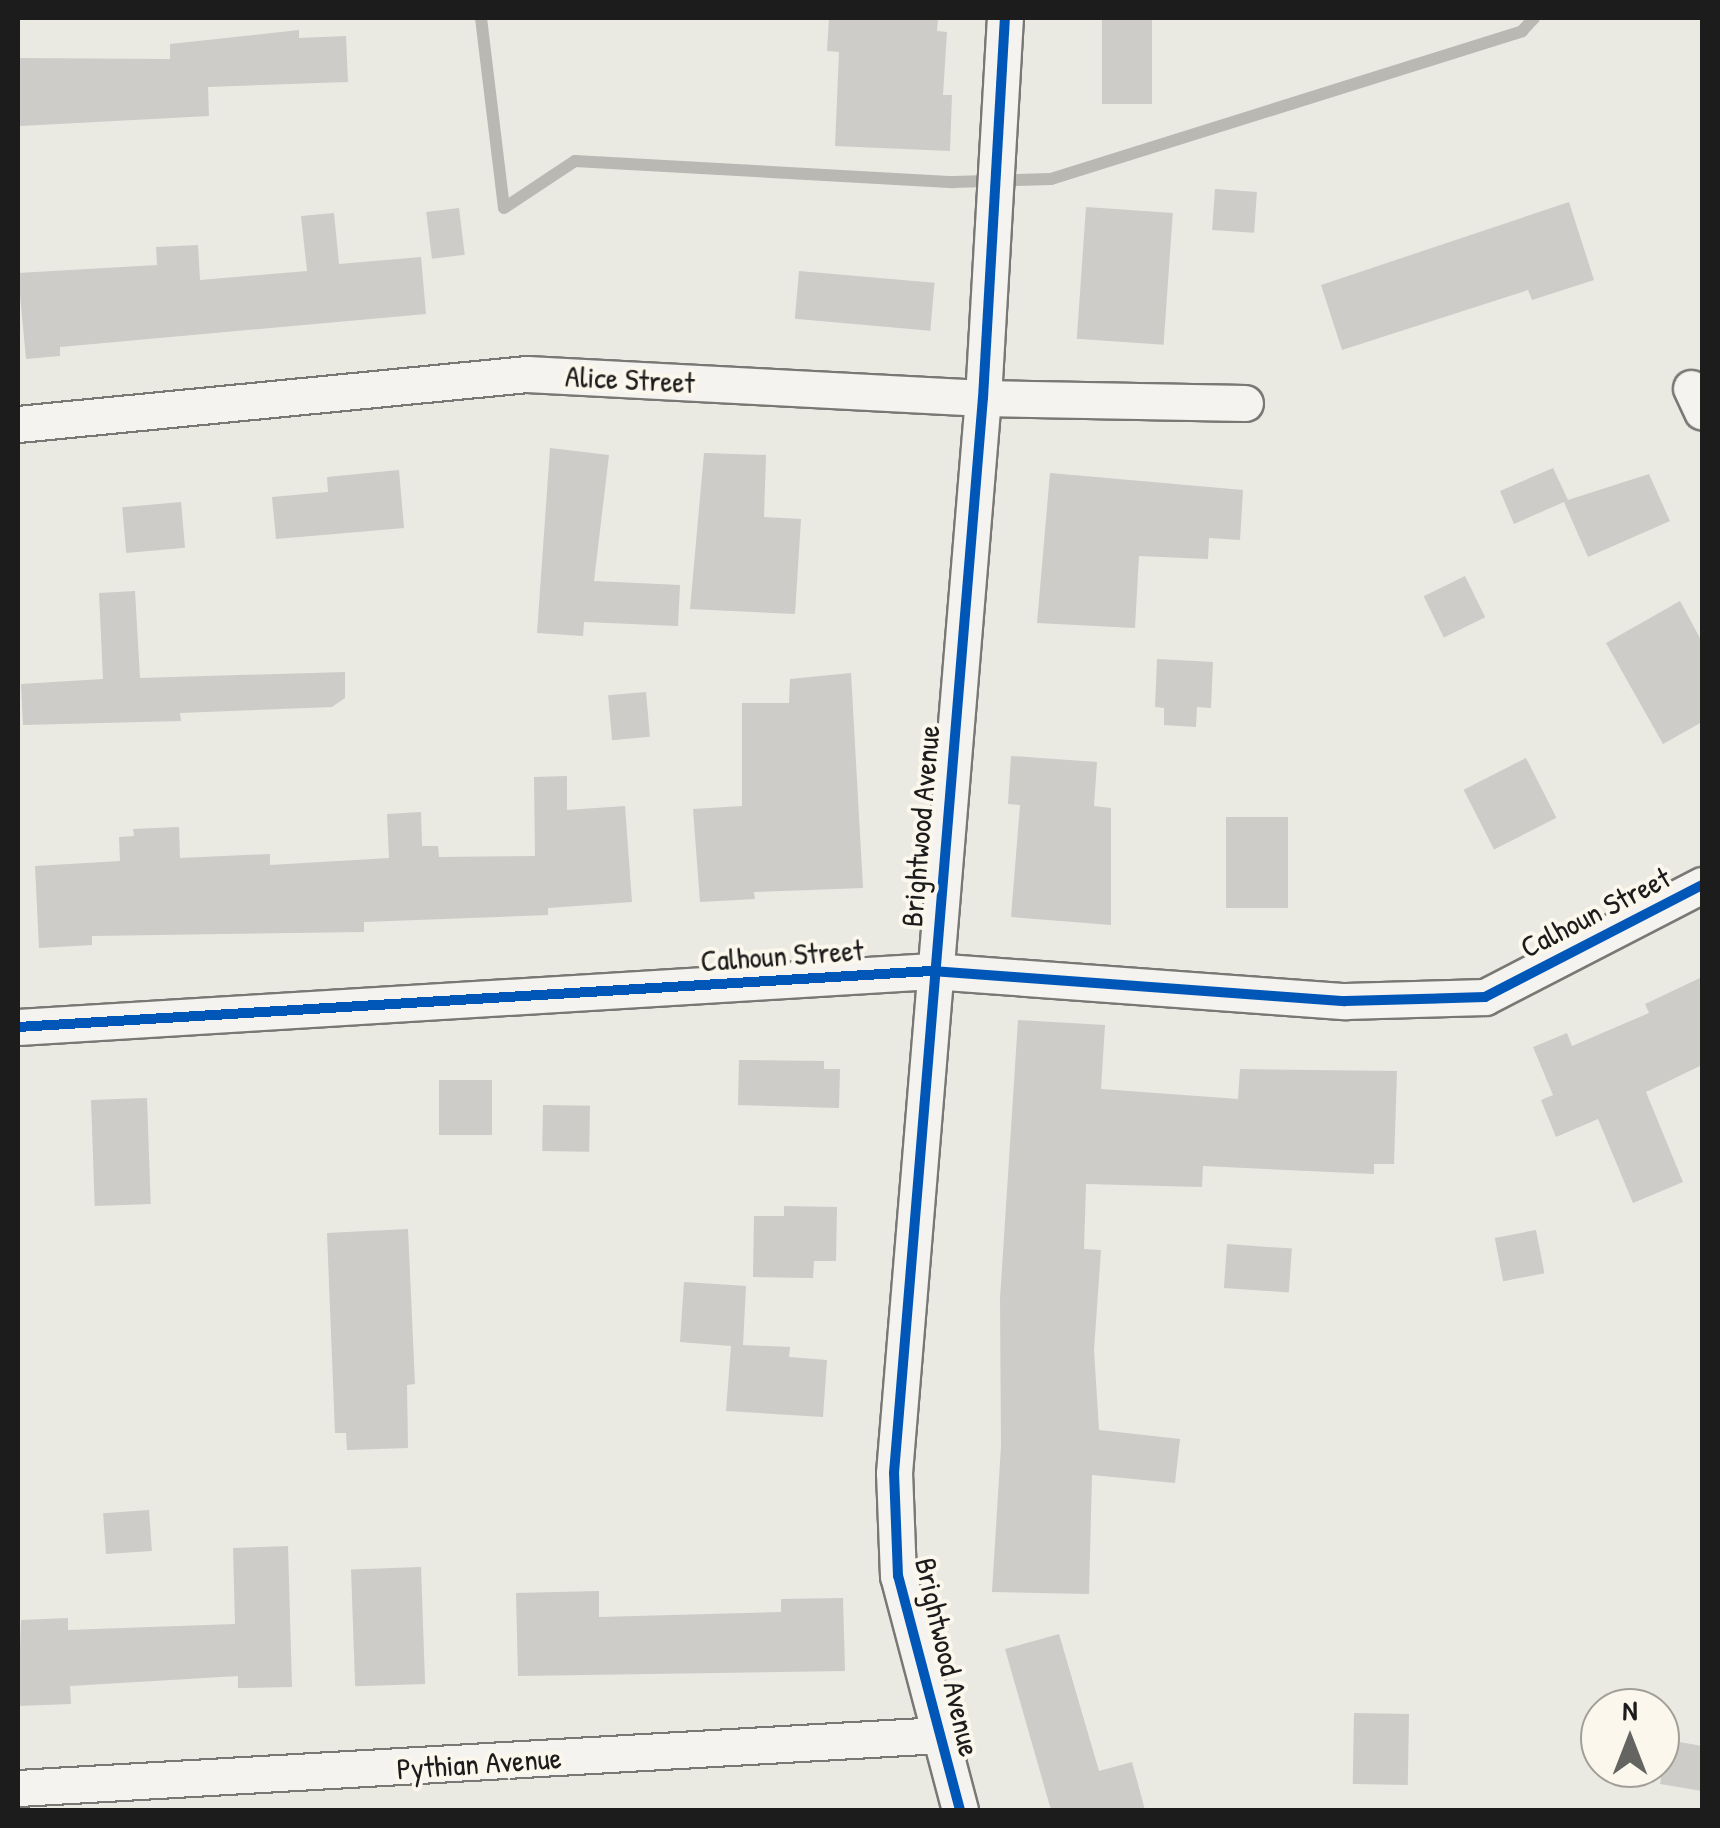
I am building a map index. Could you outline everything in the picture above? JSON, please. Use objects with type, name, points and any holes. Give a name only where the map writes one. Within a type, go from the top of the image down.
[{"type":"street","name":"Brightwood Avenue","points":[[960,1810],[898,1576],[894,1473],[932,971],[982,398],[1005,18]]},
{"type":"street","name":"Alice Street","points":[[18,424],[527,374],[982,398],[1244,403]]},
{"type":"street","name":"Calhoun Street","points":[[18,1027],[932,971],[1345,1001],[1485,997],[1702,885]]},
{"type":"street","name":"Pythian Avenue","points":[[18,1788],[940,1735]]},
{"type":"building","points":[[829,18],[938,18],[937,31],[947,32],[943,95],[952,95],[950,151],[835,146],[839,52],[827,51]]},
{"type":"building","points":[[1102,18],[1152,18],[1152,104],[1102,104]]},
{"type":"building","points":[[299,30],[299,38],[346,36],[348,82],[208,87],[209,116],[20,126],[18,58],[170,59],[170,44]]},
{"type":"building","points":[[1215,189],[1257,192],[1254,233],[1212,230]]},
{"type":"building","points":[[1569,202],[1594,280],[1532,300],[1528,290],[1342,350],[1321,285]]},
{"type":"building","points":[[1086,207],[1173,213],[1164,345],[1077,339]]},
{"type":"building","points":[[459,208],[465,255],[432,259],[426,212]]},
{"type":"building","points":[[334,213],[339,264],[421,257],[426,314],[60,347],[60,356],[26,359],[18,273],[157,265],[156,247],[198,245],[200,280],[307,271],[301,216]]},
{"type":"building","points":[[799,271],[934,283],[930,331],[795,319]]},
{"type":"building","points":[[550,448],[609,455],[594,581],[680,585],[678,626],[584,622],[583,636],[537,633]]},
{"type":"building","points":[[704,453],[766,455],[764,517],[801,519],[795,614],[690,609]]},
{"type":"building","points":[[1553,468],[1568,500],[1649,474],[1670,521],[1588,557],[1564,502],[1514,524],[1500,491]]},
{"type":"building","points":[[399,470],[404,528],[276,539],[272,497],[328,492],[327,477]]},
{"type":"building","points":[[1050,473],[1243,490],[1240,540],[1209,538],[1208,559],[1139,556],[1135,628],[1037,623]]},
{"type":"building","points":[[181,502],[185,548],[126,553],[122,507]]},
{"type":"building","points":[[1465,576],[1485,617],[1444,638],[1424,596]]},
{"type":"building","points":[[135,591],[140,678],[345,672],[345,698],[332,707],[180,713],[181,721],[23,725],[21,684],[103,679],[99,593]]},
{"type":"building","points":[[1680,601],[1702,642],[1702,722],[1663,744],[1606,643]]},
{"type":"building","points":[[1157,659],[1213,662],[1211,708],[1197,707],[1196,727],[1164,725],[1164,708],[1155,707]]},
{"type":"building","points":[[851,673],[863,888],[754,892],[755,899],[700,902],[693,809],[742,806],[742,703],[789,703],[790,679]]},
{"type":"building","points":[[646,692],[650,737],[612,740],[608,695]]},
{"type":"building","points":[[1011,756],[1097,762],[1094,806],[1111,808],[1111,925],[1011,917],[1020,805],[1008,804]]},
{"type":"building","points":[[1526,758],[1556,818],[1494,849],[1464,790]]},
{"type":"building","points":[[567,776],[567,810],[625,806],[632,902],[548,908],[548,915],[364,922],[364,932],[92,936],[92,945],[39,948],[35,866],[120,861],[119,837],[134,836],[133,829],[179,827],[180,858],[270,854],[270,865],[389,858],[387,814],[421,812],[422,846],[438,846],[439,857],[535,856],[534,777]]},
{"type":"building","points":[[1226,817],[1288,817],[1288,908],[1226,908]]},
{"type":"building","points":[[1702,977],[1702,1065],[1646,1092],[1683,1182],[1633,1203],[1598,1119],[1556,1137],[1541,1100],[1553,1095],[1533,1047],[1567,1033],[1572,1046],[1649,1013],[1645,1004]]},
{"type":"building","points":[[1018,1020],[1105,1025],[1101,1089],[1238,1099],[1240,1069],[1397,1071],[1394,1164],[1374,1164],[1374,1174],[1203,1166],[1202,1187],[1086,1184],[1084,1249],[1101,1250],[1094,1350],[1099,1430],[1180,1439],[1175,1483],[1092,1475],[1089,1594],[992,1592],[1001,1446],[1000,1299]]},
{"type":"building","points":[[739,1060],[824,1061],[824,1069],[840,1069],[839,1108],[738,1105]]},
{"type":"building","points":[[439,1080],[492,1080],[492,1135],[439,1135]]},
{"type":"building","points":[[147,1098],[151,1204],[95,1206],[91,1100]]},
{"type":"building","points":[[543,1105],[590,1106],[589,1152],[542,1151]]},
{"type":"building","points":[[784,1206],[837,1207],[836,1261],[814,1261],[813,1278],[753,1277],[754,1216],[784,1216]]},
{"type":"building","points":[[408,1229],[415,1384],[407,1385],[408,1448],[347,1450],[346,1433],[335,1433],[327,1233]]},
{"type":"building","points":[[1536,1230],[1544,1273],[1503,1281],[1495,1238]]},
{"type":"building","points":[[1227,1244],[1292,1249],[1289,1292],[1224,1288]]},
{"type":"building","points":[[684,1282],[746,1286],[743,1345],[790,1347],[789,1357],[827,1360],[823,1417],[726,1411],[731,1346],[680,1342]]},
{"type":"building","points":[[149,1510],[152,1551],[106,1554],[103,1513]]},
{"type":"building","points":[[288,1546],[292,1687],[238,1688],[238,1676],[70,1686],[71,1704],[18,1706],[21,1620],[68,1618],[68,1630],[235,1624],[233,1548]]},
{"type":"building","points":[[421,1567],[425,1684],[355,1686],[351,1569]]},
{"type":"building","points":[[599,1591],[599,1617],[781,1612],[781,1599],[843,1598],[845,1671],[518,1676],[516,1593]]},
{"type":"building","points":[[1059,1634],[1099,1771],[1132,1762],[1145,1810],[1051,1810],[1005,1649]]},
{"type":"building","points":[[1354,1713],[1409,1714],[1408,1785],[1353,1784]]},
{"type":"building","points":[[1680,1742],[1702,1746],[1702,1791],[1680,1787]]},
{"type":"waterway","points":[[481,18],[504,208],[575,161],[953,182],[1051,179],[1522,31],[1534,18]]},
{"type":"cycle path","points":[[960,1810],[898,1576],[894,1473],[983,398],[1005,18]]},
{"type":"cycle path","points":[[18,1027],[932,971],[1345,1001],[1485,997],[1702,885]]}]
